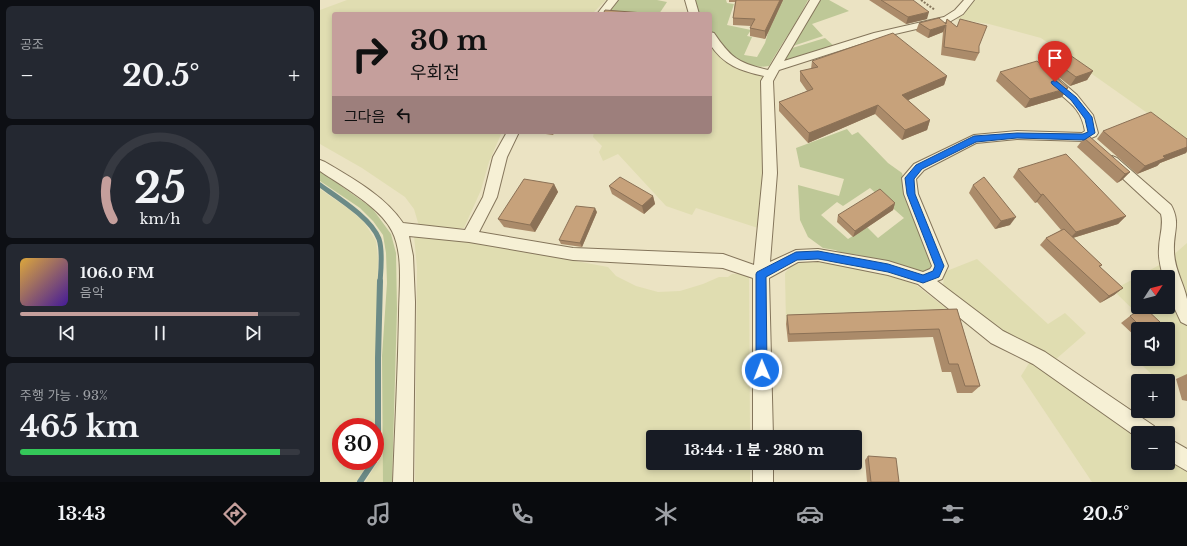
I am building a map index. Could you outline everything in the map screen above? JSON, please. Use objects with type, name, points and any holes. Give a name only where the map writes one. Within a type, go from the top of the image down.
[{"type":"street","points":[[604,12],[613,0]]},
{"type":"street","points":[[690,0],[693,12]]},
{"type":"street","points":[[763,430],[761,274],[770,173],[767,82],[815,0]]},
{"type":"street","points":[[712,39],[718,50],[728,60],[751,69],[773,71],[878,35],[947,19],[959,12],[969,0]]},
{"type":"street","points":[[923,279],[936,274],[940,266],[911,194],[910,178],[919,167],[974,139],[1017,135],[1084,137],[1092,133],[1089,118],[1073,98],[1041,71]]},
{"type":"street","points":[[469,236],[490,197],[500,158],[512,134]]},
{"type":"street","points":[[1084,137],[1166,209],[1170,215],[1166,251],[1169,268],[1182,309],[1187,317]]},
{"type":"street","points":[[320,165],[373,201],[387,214],[399,229],[404,246],[406,270],[407,345],[403,482]]},
{"type":"street","points":[[399,229],[469,236],[573,254],[666,260],[723,261],[761,274],[796,256],[818,255],[888,268],[923,279],[997,337],[1039,358],[1137,426]]},
{"type":"street","points":[[1175,453],[1187,461]]},
{"type":"street","points":[[763,470],[763,482]]},
{"type":"shaded area","points":[[347,0],[606,0],[594,12],[332,12],[332,134],[501,134],[489,162],[481,190],[464,228],[435,230],[419,226],[414,209],[405,197],[362,168],[320,144],[320,10]]},
{"type":"shaded area","points":[[975,0],[1187,0],[1187,141],[1041,38],[989,24],[956,19],[963,15]]},
{"type":"shaded area","points":[[712,44],[725,61],[733,65],[765,74],[767,174],[758,228],[696,208],[692,215],[666,206],[618,154],[603,161],[599,152],[602,146],[593,137],[594,134],[712,134]]},
{"type":"shaded area","points":[[320,189],[350,210],[364,222],[376,241],[378,258],[375,418],[332,418],[332,470],[364,470],[356,482],[320,482]]},
{"type":"shaded area","points":[[414,236],[468,241],[608,267],[616,276],[636,286],[658,292],[680,291],[719,277],[728,277],[732,274],[749,274],[750,430],[646,430],[646,470],[750,470],[750,482],[415,482],[417,268]]},
{"type":"shaded area","points":[[1187,243],[1187,304],[1171,257]]},
{"type":"shaded area","points":[[812,259],[888,272],[916,285],[952,313],[786,322],[785,273],[791,266],[800,261]]},
{"type":"shaded area","points":[[977,259],[1048,324],[1065,313],[1086,333],[1055,360],[1006,338],[943,288],[944,272]]},
{"type":"shaded area","points":[[1163,263],[1166,270],[1150,270]]},
{"type":"shaded area","points":[[1131,280],[1131,308],[1113,290]]},
{"type":"shaded area","points":[[1175,297],[1187,323],[1187,379],[1175,377],[1175,374],[1151,374],[1143,366],[1175,366],[1175,322],[1146,322],[1138,314],[1175,314]]},
{"type":"shaded area","points":[[1031,360],[1131,428],[1131,470],[1175,470],[1175,459],[1187,467],[1187,482],[1092,482],[1021,376]]},
{"type":"shaded area","points":[[373,470],[383,470],[383,482],[365,482]]},
{"type":"green space","points":[[617,0],[657,0],[667,2],[660,12],[609,12]]},
{"type":"green space","points":[[693,0],[726,0],[727,3],[734,4],[727,25],[751,30],[747,36],[752,37],[744,55],[757,57],[765,43],[776,5],[769,0],[808,0],[769,66],[761,67],[745,64],[726,51],[720,45],[712,32],[712,12],[697,12]]},
{"type":"green space","points":[[819,0],[829,0],[849,11],[812,24],[823,36],[790,47]]},
{"type":"green space","points":[[825,38],[835,47],[779,65],[789,49]]},
{"type":"green space","points":[[847,129],[852,135],[858,132],[888,163],[902,173],[913,213],[921,227],[933,269],[927,272],[914,271],[859,255],[846,254],[823,248],[808,237],[800,220],[798,185],[839,196],[844,179],[800,167],[796,148]],"holes":[[[870,188],[904,218],[878,238],[867,227],[848,239],[821,215],[837,202],[843,206]]]},
{"type":"green space","points":[[320,171],[372,208],[391,234],[396,253],[397,309],[392,482],[383,482],[384,418],[382,418],[382,356],[387,283],[386,253],[383,235],[373,221],[360,208],[320,181]]},
{"type":"building","points":[[736,0],[780,0],[765,31],[750,28],[755,19],[733,18]]},
{"type":"building","points":[[881,0],[913,0],[929,12],[908,17]]},
{"type":"building","points":[[605,10],[631,12],[604,12]]},
{"type":"building","points":[[939,18],[946,24],[947,19],[957,27],[960,19],[987,26],[979,46],[979,53],[944,47],[946,25],[930,30],[919,23]]},
{"type":"building","points":[[893,33],[947,76],[902,95],[930,120],[905,130],[878,105],[809,133],[779,102],[813,89],[800,71],[818,67],[812,61]]},
{"type":"building","points":[[1067,53],[1093,71],[1076,77],[1050,58]]},
{"type":"building","points":[[1037,61],[1068,88],[1030,99],[1000,72]]},
{"type":"building","points":[[1151,112],[1187,139],[1187,147],[1163,156],[1165,158],[1145,166],[1103,131]]},
{"type":"building","points":[[1089,136],[1130,172],[1125,174],[1084,138]]},
{"type":"building","points":[[1066,154],[1126,216],[1076,232],[1043,194],[1041,195],[1018,169]]},
{"type":"building","points":[[620,177],[653,196],[642,206],[609,186]]},
{"type":"building","points":[[984,177],[1016,217],[1001,221],[973,185]]},
{"type":"building","points":[[524,179],[554,184],[530,225],[498,219]]},
{"type":"building","points":[[880,189],[895,203],[855,231],[838,215]]},
{"type":"building","points":[[576,206],[595,208],[580,243],[559,240]]},
{"type":"building","points":[[1064,229],[1102,265],[1099,266],[1123,288],[1109,296],[1046,238]]},
{"type":"building","points":[[957,309],[980,386],[965,386],[958,364],[949,364],[939,329],[789,334],[787,315]]},
{"type":"building","points":[[1133,314],[1151,314],[1160,322],[1136,322],[1130,316]]},
{"type":"building","points":[[868,456],[896,458],[899,482],[871,482]]},
{"type":"waterway","points":[[320,185],[362,216],[375,231],[379,239],[381,249],[380,282]]},
{"type":"waterway","points":[[378,418],[380,281]]},
{"type":"waterway","points":[[360,482],[368,470]]},
{"type":"route","points":[[762,370],[761,274],[796,256],[818,255],[888,268],[923,279],[936,274],[940,266],[911,194],[910,178],[919,167],[974,139],[1017,135],[1084,137],[1092,133],[1089,118],[1073,98],[1055,82]]}]
